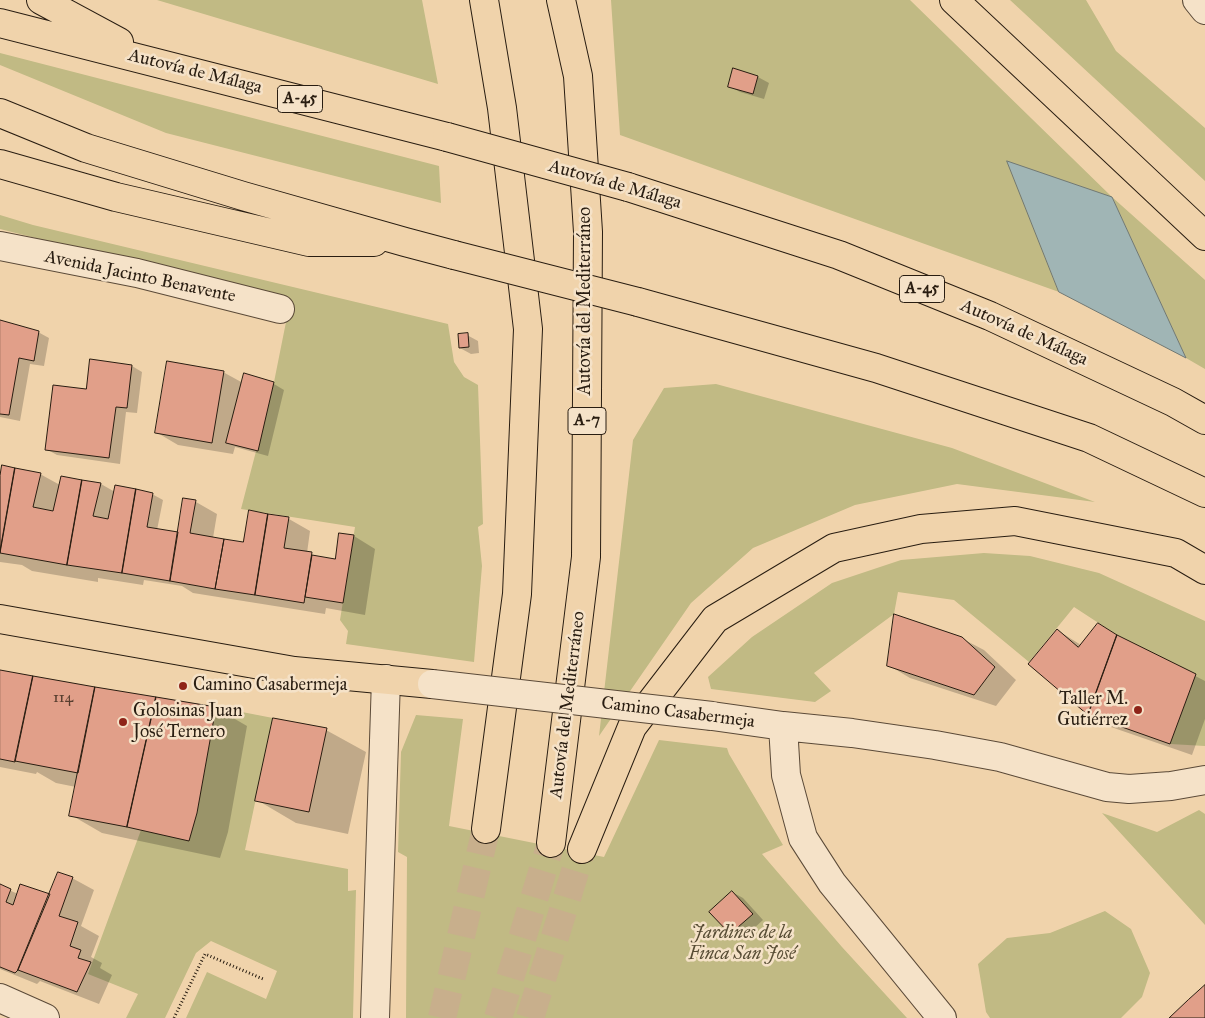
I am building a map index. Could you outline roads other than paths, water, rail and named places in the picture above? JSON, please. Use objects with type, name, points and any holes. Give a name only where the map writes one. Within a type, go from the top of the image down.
[{"type":"main road","points":[[41,0],[154,61]]},
{"type":"main road","points":[[484,0],[502,108],[528,329],[517,594],[486,829]]},
{"type":"main road","name":"Autovía del Mediterráneo","points":[[551,843],[586,557],[588,232],[578,76],[561,0]]},
{"type":"main road","points":[[954,0],[1205,236]]},
{"type":"main road","name":"Autovía de Málaga","points":[[0,23],[447,137],[628,187],[839,254],[990,316],[1173,402],[1205,420]]},
{"type":"main road","points":[[0,114],[86,148],[405,242],[638,302],[876,368],[1089,438],[1205,493]]},
{"type":"main road","points":[[0,164],[116,197],[309,242],[405,242]]},
{"type":"main road","points":[[582,849],[632,727],[715,619],[834,548],[921,529],[1015,521],[1176,553],[1205,570]]},
{"type":"main road","name":"Camino Casabermeja","points":[[0,620],[294,671],[432,684]]},
{"type":"street","points":[[1197,0],[1205,10]]},
{"type":"street","name":"Avenida Jacinto Benavente","points":[[0,246],[137,273],[280,309]]},
{"type":"street","points":[[375,1018],[386,679]]},
{"type":"street","name":"Camino Casabermeja","points":[[432,684],[712,716],[935,745],[1000,757],[1107,787],[1129,789],[1171,786],[1205,780]]},
{"type":"street","points":[[783,726],[786,775],[802,838],[832,883],[942,1018]]},
{"type":"street","points":[[0,998],[45,1018]]},
{"type":"tunnel","points":[[442,1018],[486,829]]},
{"type":"tunnel","points":[[498,1018],[551,843]]},
{"type":"tunnel","points":[[530,1018],[582,849]]},
{"type":"place","name":"Camino Casabermeja","points":[[183,686]]},
{"type":"place","name":"Taller M. Gutiérrez","points":[[1138,710]]},
{"type":"place","name":"Golosinas Juan José Ternero","points":[[123,722]]},
{"type":"park label","name":"Jardines de la Finca San José","points":[[742,944]]}]
